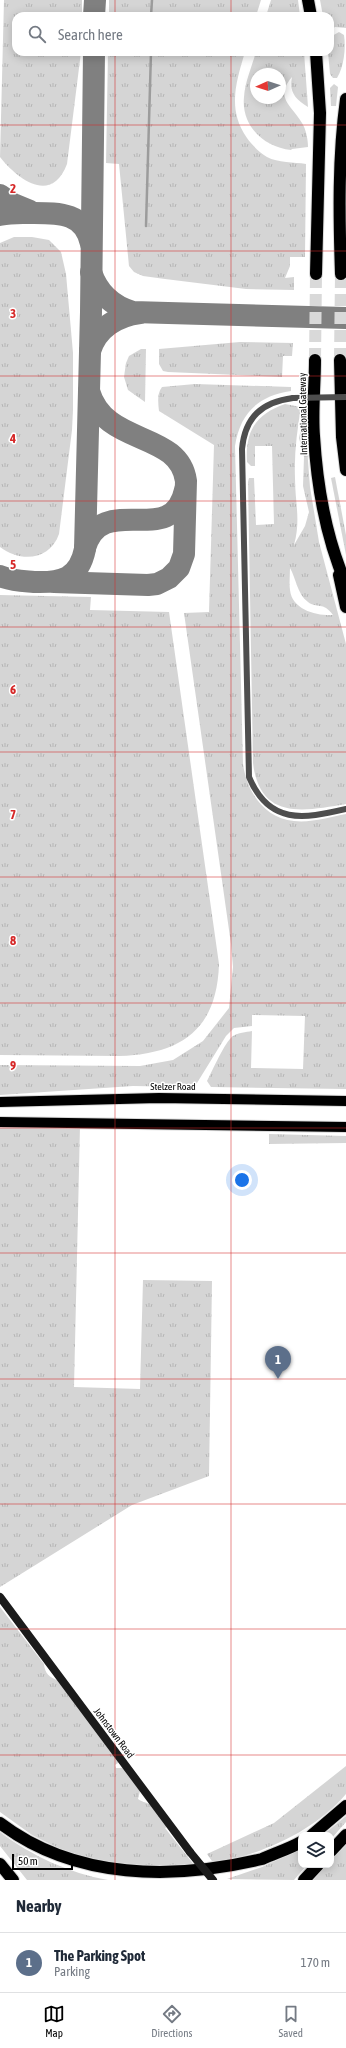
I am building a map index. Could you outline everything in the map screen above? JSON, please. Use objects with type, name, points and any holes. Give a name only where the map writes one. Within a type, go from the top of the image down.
[{"type":"highway","points":[[308,0],[310,12]]},
{"type":"highway","points":[[316,56],[320,113],[316,274]]},
{"type":"highway","points":[[341,274],[340,206],[342,140],[346,99]]},
{"type":"highway","name":"International Gateway","points":[[315,360],[314,434],[316,460],[322,498],[335,558],[346,584]]},
{"type":"highway","points":[[340,360],[342,437],[346,470]]},
{"type":"highway","points":[[335,558],[346,607]]},
{"type":"highway","points":[[316,1832],[346,1806]]},
{"type":"highway","points":[[0,1823],[10,1832],[62,1861],[119,1877],[181,1878],[222,1872],[239,1868],[298,1843]]},
{"type":"highway","points":[[334,1848],[346,1835]]},
{"type":"highway","points":[[0,1864],[13,1880]]},
{"type":"highway","points":[[304,1880],[315,1868]]},
{"type":"main road","name":"Stelzer Road","points":[[0,1102],[159,1098],[346,1101]]},
{"type":"main road","points":[[0,1122],[346,1127]]},
{"type":"main road","name":"Johnstown Road","points":[[0,1597],[190,1852],[213,1880]]},
{"type":"street","points":[[346,397],[293,398],[271,402],[260,410],[247,426],[243,436],[249,777],[253,787],[263,800],[276,810],[285,814],[306,817],[346,809]]},
{"type":"green space","points":[[4,0],[82,0],[82,12],[12,12],[12,56],[80,56],[67,164],[61,176],[53,183],[44,186],[35,184],[16,174],[0,157]]},
{"type":"green space","points":[[109,0],[261,0],[257,12],[109,12]]},
{"type":"green space","points":[[271,0],[298,0],[300,12],[267,12]]},
{"type":"green space","points":[[320,0],[346,0],[346,28],[334,28],[334,12],[322,12]]},
{"type":"green space","points":[[339,32],[344,35],[345,46],[344,57],[337,78],[333,78],[330,74],[328,56],[334,56],[334,35]]},
{"type":"green space","points":[[108,56],[244,56],[236,85],[235,106],[237,117],[247,138],[258,151],[271,159],[306,164],[305,257],[290,257],[290,266],[285,278],[294,277],[294,290],[246,289],[143,276],[134,272],[129,266],[119,164],[106,163]]},
{"type":"green space","points":[[255,56],[304,56],[308,107],[294,95],[291,87],[292,77],[286,88],[286,68],[251,68]]},
{"type":"green space","points":[[250,71],[250,104],[286,104],[286,102],[303,125],[308,141],[308,147],[291,150],[272,145],[263,140],[250,126],[246,117],[244,107],[245,91]]},
{"type":"green space","points":[[334,84],[338,87],[336,106],[331,106],[330,88]]},
{"type":"green space","points":[[14,237],[32,237],[49,240],[61,252],[66,274],[73,353],[72,430],[59,534],[55,543],[42,554],[26,557],[8,552],[0,547],[0,243]]},
{"type":"green space","points":[[240,342],[293,343],[292,356],[283,356],[282,377],[168,372],[163,371],[159,364],[159,349]]},
{"type":"green space","points":[[141,349],[146,349],[145,402],[128,390],[124,377],[126,363],[129,356]]},
{"type":"green space","points":[[195,384],[291,387],[291,391],[279,393],[269,397],[252,408],[241,424],[237,434],[235,446],[243,764],[248,784],[253,794],[266,809],[274,815],[283,819],[294,821],[307,821],[346,814],[346,1089],[211,1087],[207,1081],[226,1044],[233,1036],[245,1032],[252,1031],[251,1068],[303,1069],[305,1016],[252,1015],[252,1026],[234,1028],[226,1036],[197,1083],[191,1087],[133,1086],[0,1095],[0,1065],[140,1066],[173,1060],[203,1041],[229,1008],[233,967],[231,944],[184,613],[209,612],[214,445],[159,411],[158,405],[160,389],[162,387]]},
{"type":"green space","points":[[285,404],[301,407],[295,460],[297,528],[294,545],[305,526],[309,512],[303,486],[304,457],[299,438],[302,424],[305,421],[310,487],[319,542],[346,644],[346,804],[315,809],[286,808],[274,803],[265,795],[257,782],[253,763],[249,478],[254,478],[256,525],[274,524],[272,446],[255,446],[255,466],[251,466],[247,462],[247,451],[250,433],[254,425],[275,408]],"holes":[[[290,568],[304,599],[311,604],[326,608],[333,615],[313,613],[300,607],[295,602],[290,590]]]},
{"type":"green space","points":[[335,477],[346,535],[346,555],[331,478]]},
{"type":"green space","points":[[0,595],[91,597],[90,610],[169,612],[219,964],[217,987],[211,1006],[203,1021],[192,1034],[178,1043],[161,1050],[119,1056],[0,1055]]},
{"type":"green space","points":[[0,1125],[80,1126],[74,1387],[140,1389],[143,1280],[212,1281],[209,1476],[132,1505],[0,1587]]},
{"type":"green space","points":[[269,1134],[346,1136],[346,1143],[269,1144]]},
{"type":"green space","points":[[0,1607],[44,1664],[48,1675],[59,1681],[118,1758],[118,1763],[115,1765],[116,1768],[124,1768],[140,1791],[138,1799],[149,1804],[158,1811],[167,1827],[165,1828],[195,1866],[161,1870],[94,1861],[64,1851],[32,1835],[0,1812]]},
{"type":"green space","points":[[346,1766],[346,1794],[333,1808],[303,1830],[286,1840],[232,1860],[214,1864],[207,1854],[274,1823]]},
{"type":"green space","points":[[346,1816],[346,1822],[334,1836],[334,1832],[327,1832]]},
{"type":"green space","points":[[0,1832],[25,1849],[51,1862],[79,1873],[108,1880],[27,1880],[0,1846]]},
{"type":"green space","points":[[346,1842],[346,1880],[310,1880],[321,1868],[334,1868],[334,1855]]},
{"type":"green space","points":[[298,1850],[298,1868],[304,1868],[294,1880],[227,1879],[262,1867]]},
{"type":"waterway","points":[[151,12],[152,0]]},
{"type":"waterway","points":[[146,226],[151,56]]},
{"type":"taxiway","points":[[94,12],[95,0]]},
{"type":"taxiway","points":[[0,576],[12,580],[34,582],[60,580],[73,573],[78,567],[85,549],[91,312],[94,56]]},
{"type":"taxiway","points":[[0,195],[13,204],[30,211]]},
{"type":"taxiway","points":[[0,215],[13,213],[53,213],[70,217],[83,226],[88,234],[91,244]]},
{"type":"taxiway","points":[[91,272],[94,280],[107,298],[119,306],[133,312],[346,318]]},
{"type":"taxiway","points":[[90,351],[93,343],[109,324],[123,317],[140,313]]},
{"type":"taxiway","points":[[54,582],[157,584],[169,578],[179,568],[184,554],[186,481],[180,465],[170,453],[110,422],[97,409],[89,391]]},
{"type":"taxiway","points":[[85,548],[94,531],[106,523],[121,520],[152,519],[166,516],[178,507],[185,490]]},
{"type":"tunnel","points":[[315,360],[316,274]]},
{"type":"tunnel","points":[[340,360],[341,274]]},
{"type":"place","name":"The Parking Spot","points":[[278,1379]]}]
